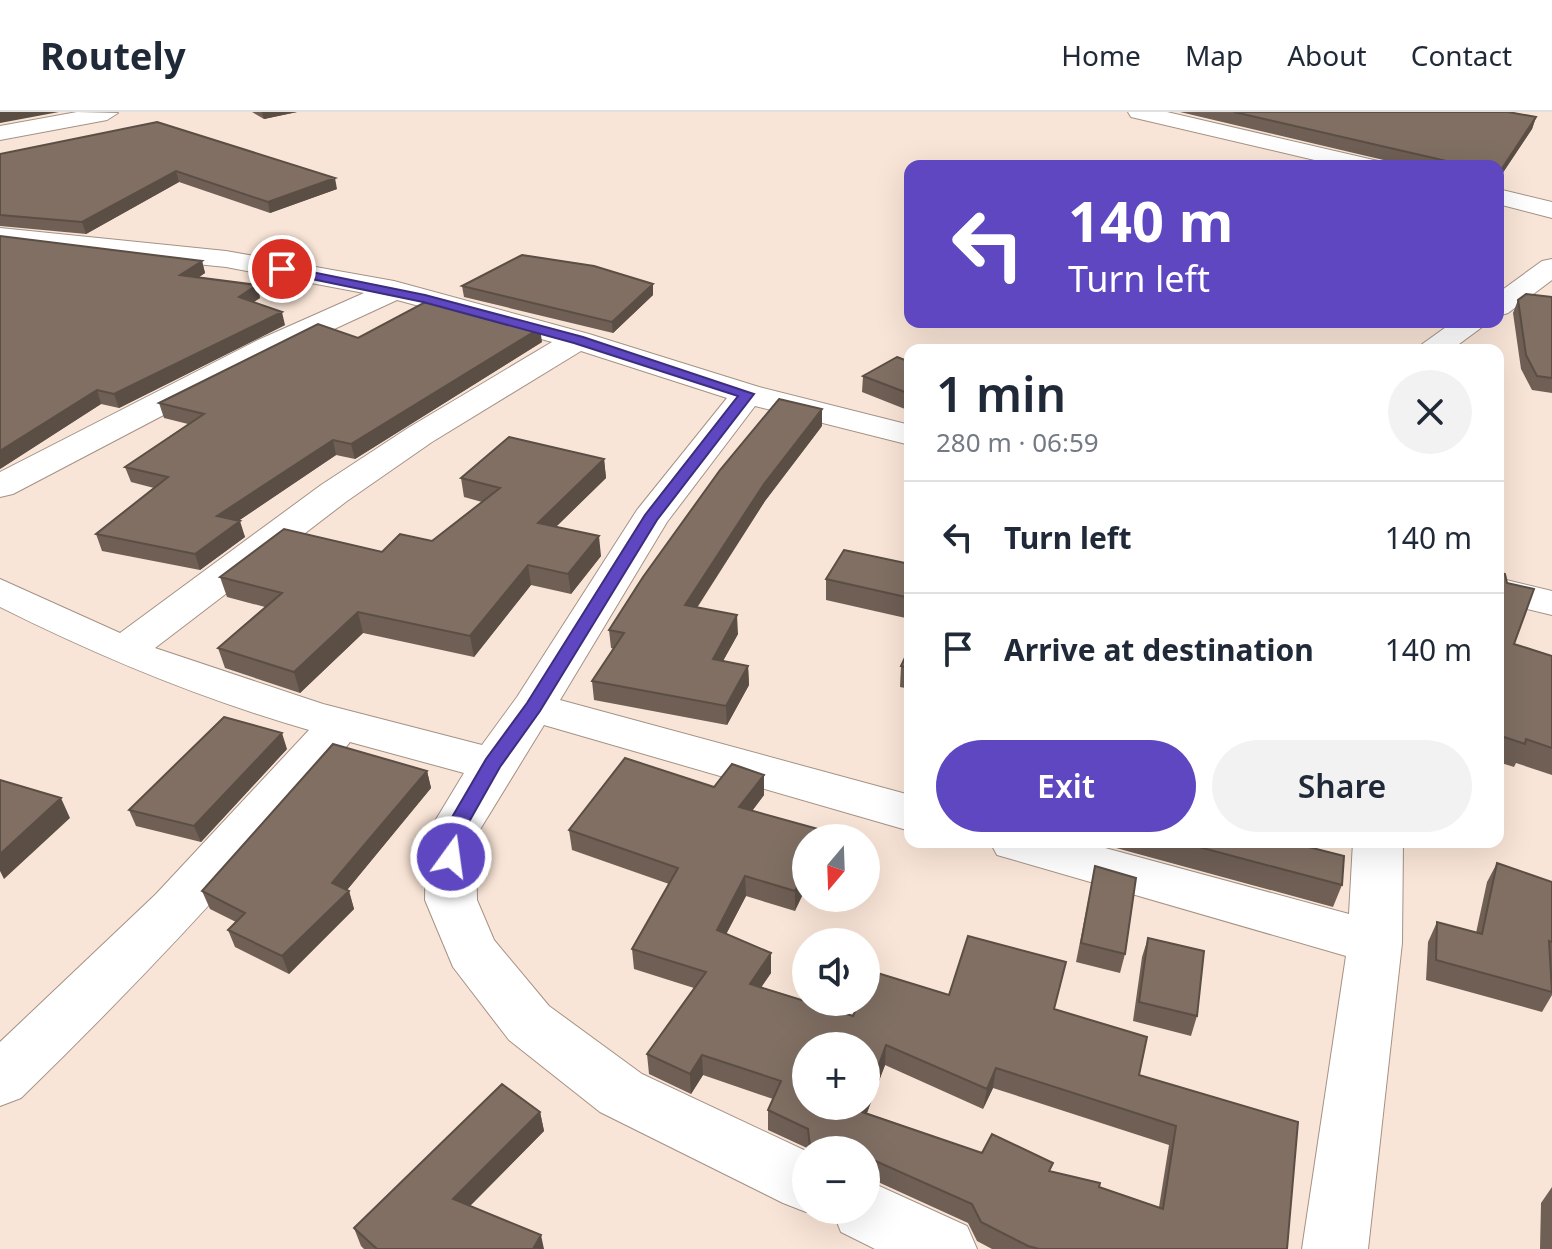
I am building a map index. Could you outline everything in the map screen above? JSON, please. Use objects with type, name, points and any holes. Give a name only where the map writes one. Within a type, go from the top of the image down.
[{"type":"street","points":[[1139,112],[1344,160]]},
{"type":"street","points":[[0,133],[107,113]]},
{"type":"street","points":[[1504,198],[1552,210]]},
{"type":"street","points":[[0,236],[226,259],[394,290],[578,340],[747,394],[904,433]]},
{"type":"street","points":[[1506,301],[1552,267]]},
{"type":"street","points":[[0,486],[255,353],[394,290]]},
{"type":"street","points":[[1506,301],[1552,307]]},
{"type":"street","points":[[1439,344],[1465,328]]},
{"type":"street","points":[[124,651],[334,493],[420,435],[578,340]]},
{"type":"street","points":[[747,394],[650,518],[533,707],[493,764],[451,836],[451,900],[472,952],[529,1023],[621,1093],[792,1175]]},
{"type":"street","points":[[0,591],[124,651],[252,699],[339,725],[493,764]]},
{"type":"street","points":[[1504,591],[1552,603]]},
{"type":"street","points":[[533,707],[904,811]]},
{"type":"street","points":[[0,1080],[122,965],[269,810],[339,725]]},
{"type":"street","points":[[1036,848],[1375,943]]},
{"type":"street","points":[[1335,1249],[1375,943],[1378,848]]},
{"type":"street","points":[[880,1218],[944,1249]]},
{"type":"building","points":[[1234,112],[1508,112],[1536,117],[1504,165],[1504,160],[1442,160]]},
{"type":"building","points":[[157,122],[335,178],[268,202],[176,171],[82,222],[0,215],[0,154]]},
{"type":"building","points":[[0,236],[202,261],[180,275],[257,285],[239,297],[282,312],[114,394],[97,390],[0,451]]},
{"type":"building","points":[[522,255],[594,266],[653,284],[612,322],[462,286]]},
{"type":"building","points":[[1526,294],[1552,297],[1552,378],[1537,376],[1526,355],[1518,300]]},
{"type":"building","points":[[431,299],[540,328],[351,444],[333,440],[217,516],[240,521],[195,554],[96,534],[168,477],[125,467],[204,414],[159,403],[318,324],[358,338]]},
{"type":"building","points":[[897,357],[904,360],[904,392],[863,376]]},
{"type":"building","points":[[779,399],[822,409],[764,484],[685,605],[737,615],[713,659],[748,666],[726,706],[592,681],[624,633],[609,630],[643,577],[720,470]]},
{"type":"building","points":[[509,437],[604,459],[538,523],[599,536],[568,574],[528,565],[470,636],[358,612],[294,672],[218,648],[282,593],[220,577],[284,529],[382,552],[400,534],[432,541],[500,488],[461,478]]},
{"type":"building","points":[[844,550],[904,563],[904,597],[826,579]]},
{"type":"building","points":[[1504,574],[1507,583],[1534,589],[1514,644],[1552,656],[1552,748],[1526,739],[1525,744],[1504,737]]},
{"type":"building","points":[[224,717],[282,733],[194,826],[129,810]]},
{"type":"building","points":[[333,744],[427,771],[332,883],[349,891],[282,956],[228,930],[245,913],[202,891]]},
{"type":"building","points":[[625,758],[714,787],[732,764],[764,775],[739,807],[800,824],[792,824],[792,890],[745,876],[717,930],[771,953],[750,984],[792,997],[792,1016],[880,1016],[880,974],[949,995],[968,936],[1066,962],[1054,1009],[1147,1037],[1139,1075],[1298,1122],[1287,1249],[1039,1249],[1028,1246],[981,1222],[972,1204],[880,1163],[880,1136],[809,1136],[808,1129],[768,1110],[781,1081],[702,1055],[690,1074],[647,1054],[706,972],[632,949],[678,868],[569,830]],"holes":[[[792,1032],[880,1032],[880,1062],[886,1045],[987,1089],[996,1068],[1176,1126],[1163,1209],[1099,1187],[1100,1183],[1049,1171],[1053,1163],[992,1134],[982,1153],[880,1118],[792,1120]]]},
{"type":"building","points":[[0,780],[61,798],[0,854]]},
{"type":"building","points":[[1203,848],[1313,848],[1344,856],[1342,885]]},
{"type":"building","points":[[1497,863],[1552,882],[1552,942],[1549,941],[1552,992],[1436,960],[1437,922],[1482,934]]},
{"type":"building","points":[[1095,866],[1136,878],[1125,954],[1081,943]]},
{"type":"building","points":[[1148,938],[1204,951],[1197,1016],[1139,1002]]},
{"type":"building","points":[[502,1084],[540,1112],[453,1199],[541,1235],[533,1249],[377,1249],[354,1228]]},
{"type":"route","points":[[282,269],[425,298],[578,340],[747,394],[650,518],[533,707],[493,764],[451,836],[451,857]]}]
